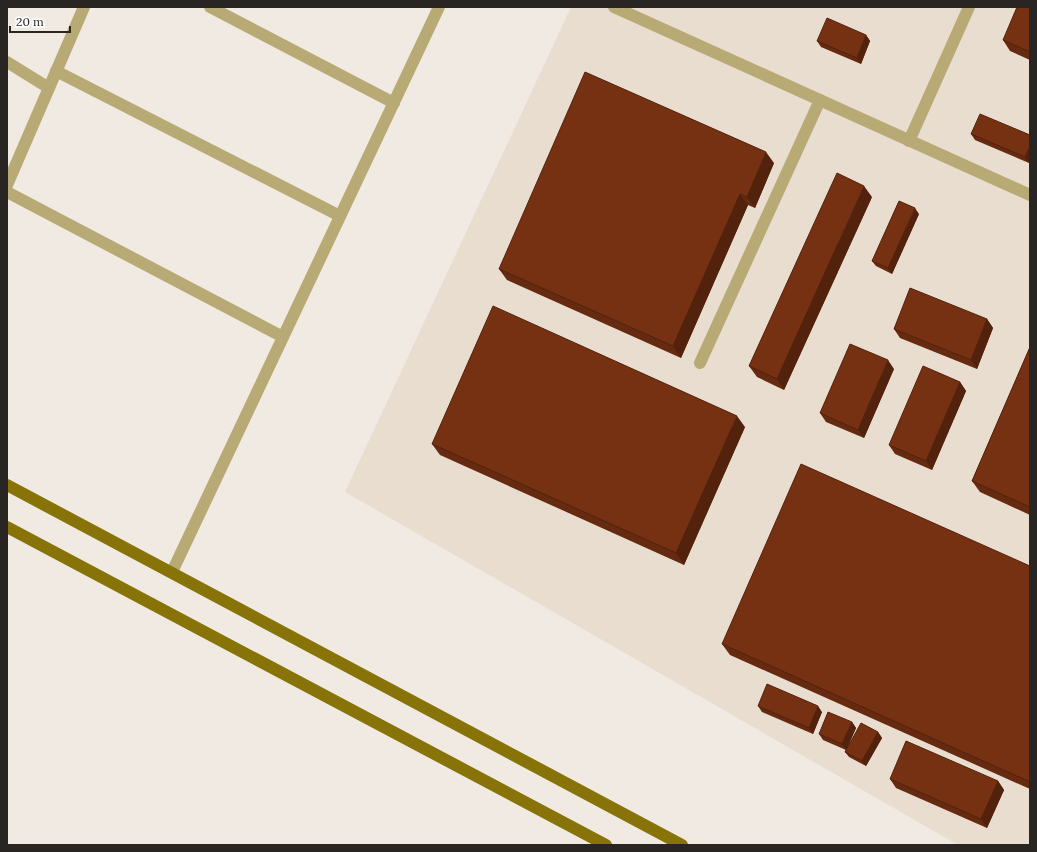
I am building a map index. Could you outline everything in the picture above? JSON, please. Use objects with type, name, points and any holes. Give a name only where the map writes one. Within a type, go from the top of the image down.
[{"type":"main road","points":[[7,484],[682,845]]},
{"type":"main road","points":[[7,527],[606,845]]},
{"type":"street","points":[[8,180],[84,7]]},
{"type":"street","points":[[210,7],[394,103]]},
{"type":"street","points":[[172,572],[439,7]]},
{"type":"street","points":[[614,7],[1030,195]]},
{"type":"street","points":[[909,141],[969,7]]},
{"type":"street","points":[[7,62],[49,88]]},
{"type":"street","points":[[56,71],[340,216]]},
{"type":"street","points":[[700,363],[820,100]]},
{"type":"street","points":[[7,192],[283,337]]},
{"type":"shaded area","points":[[571,7],[1030,7],[1030,845],[958,845],[345,492]]},
{"type":"building","points":[[1017,7],[1030,7],[1030,52],[1003,40]]},
{"type":"building","points":[[827,18],[866,35],[857,58],[817,41]]},
{"type":"building","points":[[585,72],[766,152],[747,197],[740,194],[673,346],[499,269]]},
{"type":"building","points":[[980,114],[1030,135],[1030,146],[1025,157],[971,134]]},
{"type":"building","points":[[837,173],[864,186],[777,379],[749,366]]},
{"type":"building","points":[[899,201],[915,208],[888,268],[872,261]]},
{"type":"building","points":[[910,288],[987,319],[971,360],[894,329]]},
{"type":"building","points":[[493,306],[737,416],[676,553],[432,444]]},
{"type":"building","points":[[850,344],[888,360],[858,430],[820,413]]},
{"type":"building","points":[[1030,347],[1030,507],[972,481]]},
{"type":"building","points":[[923,366],[960,382],[926,461],[889,445]]},
{"type":"building","points":[[801,464],[1030,566],[1030,782],[722,644]]},
{"type":"building","points":[[767,684],[818,706],[809,728],[758,706]]},
{"type":"building","points":[[828,712],[852,722],[842,744],[819,734]]},
{"type":"building","points":[[861,723],[878,732],[862,761],[845,752]]},
{"type":"building","points":[[906,741],[998,781],[981,819],[890,779]]}]
